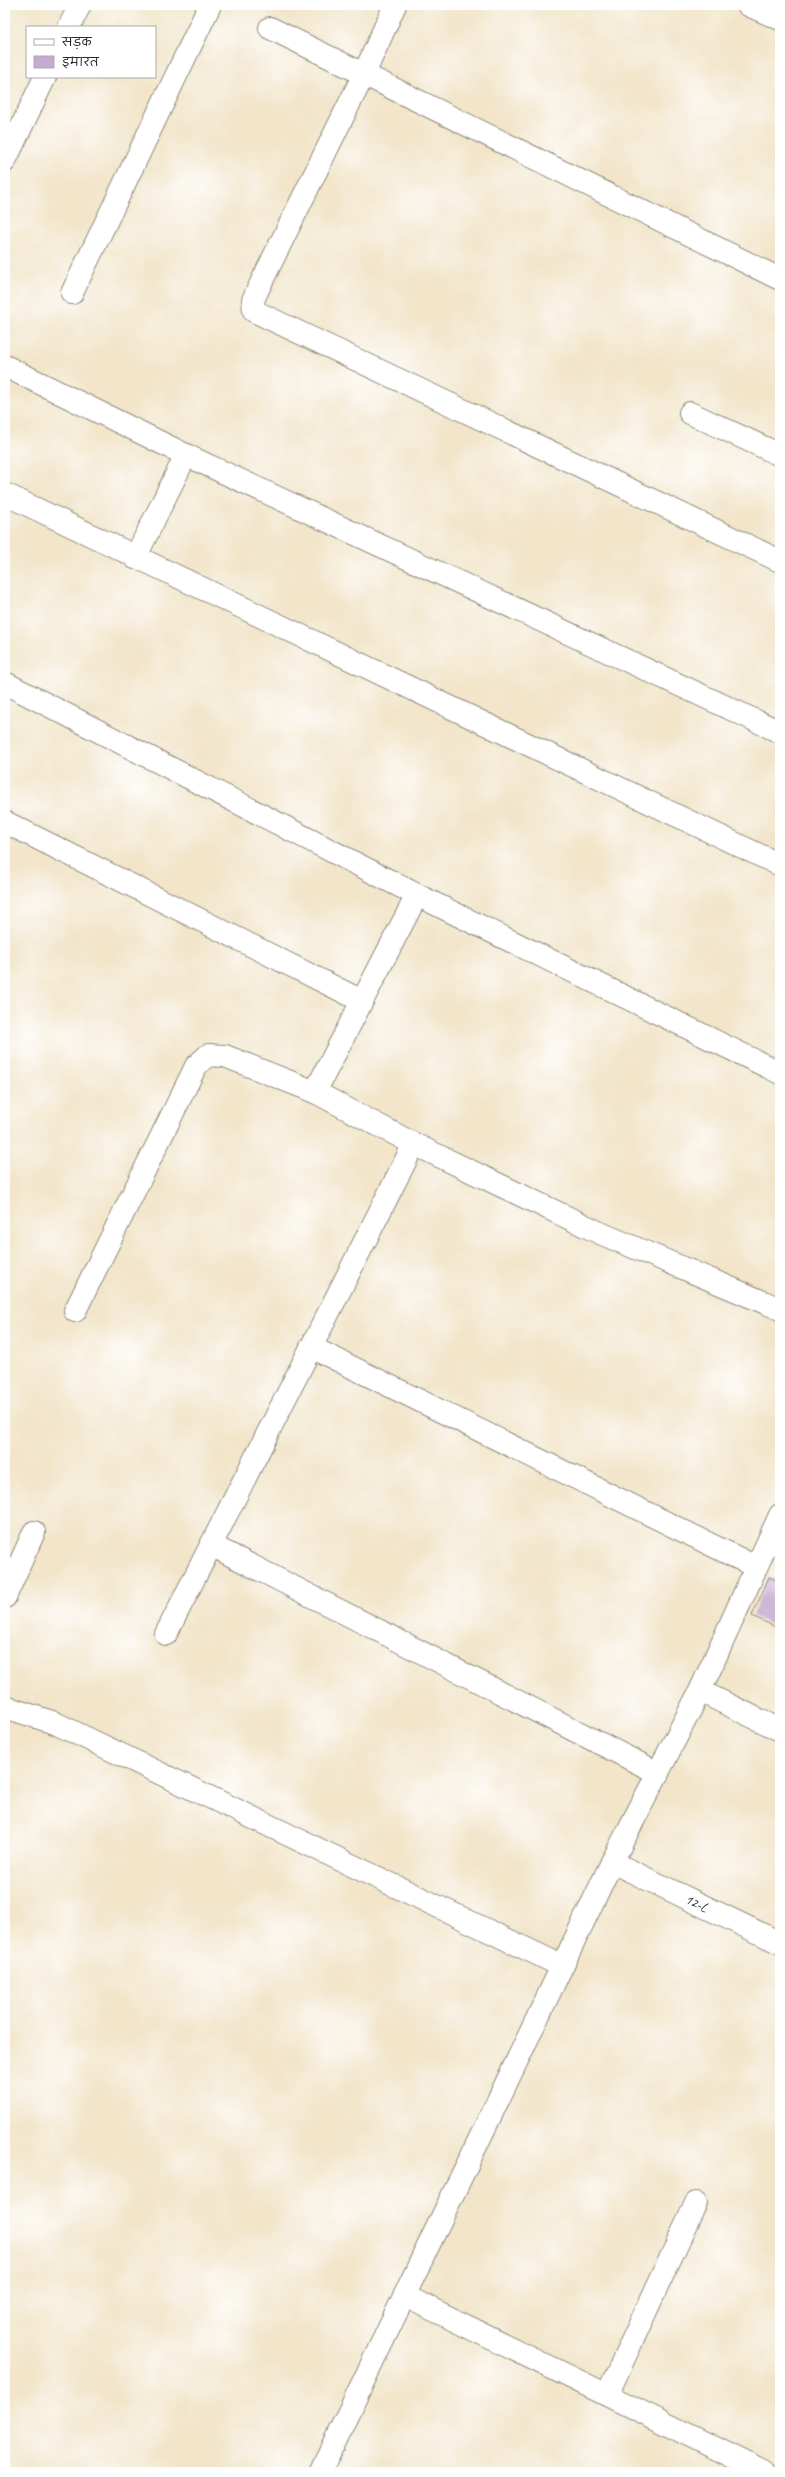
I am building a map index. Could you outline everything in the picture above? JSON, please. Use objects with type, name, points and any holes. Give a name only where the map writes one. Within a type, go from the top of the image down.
[{"type":"street","points":[[70,26],[80,5]]},
{"type":"street","points":[[72,293],[210,5]]},
{"type":"street","points":[[395,5],[364,74],[253,300],[254,311],[263,318],[780,561]]},
{"type":"street","points":[[748,5],[780,19]]},
{"type":"street","points":[[270,28],[780,279]]},
{"type":"street","points":[[5,161],[45,78]]},
{"type":"street","points":[[5,366],[186,455],[780,732]]},
{"type":"street","points":[[690,413],[780,454]]},
{"type":"street","points":[[135,558],[186,455]]},
{"type":"street","points":[[5,494],[135,558],[780,865]]},
{"type":"street","points":[[5,683],[417,895],[780,1073]]},
{"type":"street","points":[[5,822],[362,1001]]},
{"type":"street","points":[[316,1092],[417,895]]},
{"type":"street","points":[[75,1311],[196,1066],[208,1055],[224,1056],[316,1092],[414,1144],[600,1233],[780,1309]]},
{"type":"street","points":[[166,1634],[414,1144]]},
{"type":"street","points":[[311,1347],[756,1567]]},
{"type":"street","points":[[320,2472],[612,1862],[700,1691],[780,1517]]},
{"type":"street","points":[[5,1597],[34,1532]]},
{"type":"street","points":[[211,1545],[658,1773]]},
{"type":"street","points":[[700,1691],[780,1730]]},
{"type":"street","points":[[5,1708],[55,1723],[562,1966]]},
{"type":"street","name":"12-L","points":[[612,1862],[780,1943]]},
{"type":"street","points":[[607,2395],[696,2203]]},
{"type":"street","points":[[405,2296],[764,2472]]},
{"type":"building","points":[[769,1577],[780,1582],[780,1629],[752,1616]]}]
